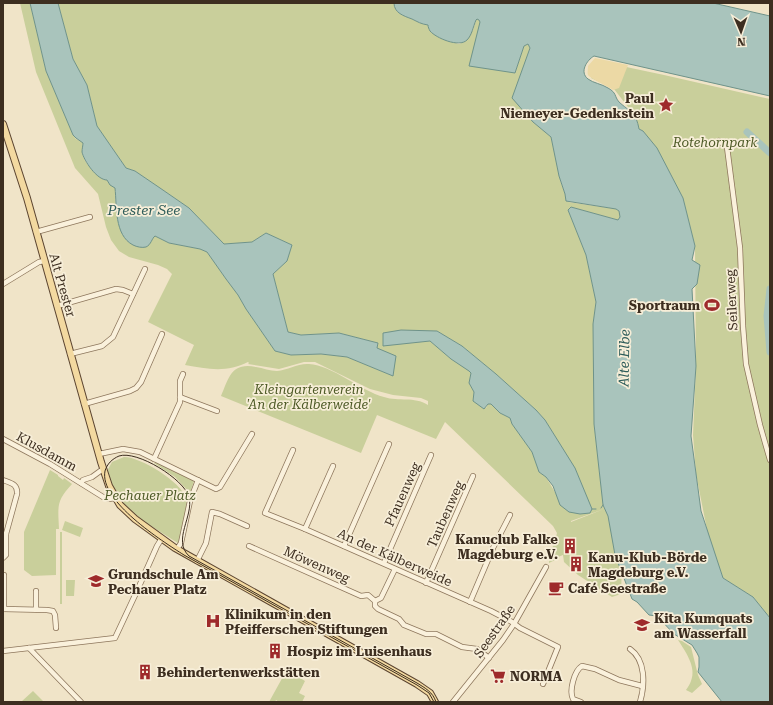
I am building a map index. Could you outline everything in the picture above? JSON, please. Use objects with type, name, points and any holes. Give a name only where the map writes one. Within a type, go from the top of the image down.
[{"type":"main road","name":"Alt Prester","points":[[3,124],[27,198],[104,472]]},
{"type":"main road","points":[[104,472],[108,486],[115,498],[128,513],[177,550],[417,684],[430,693],[435,702]]},
{"type":"street","name":"Seilerweg","points":[[718,141],[727,147],[740,248],[746,364],[770,460]]},
{"type":"street","points":[[36,232],[90,217]]},
{"type":"street","points":[[3,284],[39,262],[44,261]]},
{"type":"street","points":[[70,354],[102,346],[113,338],[145,269]]},
{"type":"street","points":[[57,306],[116,289],[133,294]]},
{"type":"street","points":[[84,404],[136,388],[141,382],[162,334]]},
{"type":"street","points":[[154,459],[180,402],[180,381],[183,374]]},
{"type":"street","points":[[180,397],[217,411]]},
{"type":"street","points":[[99,454],[126,449],[140,452],[216,489],[220,487],[252,434]]},
{"type":"street","name":"Klusdamm","points":[[3,439],[50,464],[103,498],[115,498]]},
{"type":"street","points":[[344,546],[389,444]]},
{"type":"street","name":"An der Kälberweide","points":[[294,450],[265,513],[305,529],[470,602],[558,647],[543,684]]},
{"type":"street","name":"Pfauenweg","points":[[384,564],[431,455]]},
{"type":"street","points":[[305,529],[333,466]]},
{"type":"street","name":"Klusdamm","points":[[81,483],[85,479],[104,472]]},
{"type":"street","name":"Taubenweg","points":[[426,583],[473,476]]},
{"type":"street","points":[[3,480],[16,485],[18,489],[4,534],[6,557],[3,558]]},
{"type":"street","points":[[177,550],[181,543],[190,501],[198,480]]},
{"type":"street","points":[[197,561],[206,543],[212,512],[247,526]]},
{"type":"street","points":[[470,602],[493,548],[510,515]]},
{"type":"street","points":[[3,652],[113,638],[116,636],[162,538]]},
{"type":"street","name":"Möwenweg","points":[[249,546],[361,596],[368,595],[375,601],[375,606],[378,609],[399,619],[404,625],[426,634],[436,634],[462,647],[477,649],[489,658]]},
{"type":"street","name":"Seestraße","points":[[453,702],[504,640],[546,567]]},
{"type":"street","points":[[375,601],[381,598],[395,569]]},
{"type":"street","points":[[4,575],[3,609],[53,611],[55,615],[56,628]]},
{"type":"street","points":[[36,591],[36,610]]},
{"type":"street","points":[[29,648],[81,702]]},
{"type":"street","points":[[630,649],[641,663],[642,686],[640,702]]},
{"type":"street","points":[[581,702],[573,699],[570,694],[576,671],[582,666],[595,669],[619,680],[642,686]]},
{"type":"green space","name":"Kleingartenverein 'An der Kälberweide'","points":[[20,3],[30,3],[46,71],[73,135],[76,139],[83,142],[82,152],[87,164],[115,188],[116,210],[119,225],[126,238],[131,243],[155,236],[169,243],[200,249],[207,252],[238,295],[275,351],[291,355],[321,354],[347,357],[393,376],[376,348],[378,343],[339,333],[301,335],[288,332],[273,274],[287,261],[292,245],[266,233],[252,242],[224,244],[189,208],[135,171],[126,168],[97,126],[87,85],[73,59],[58,3],[394,3],[394,6],[400,14],[428,25],[431,31],[458,44],[460,44],[473,30],[476,20],[478,19],[515,73],[524,46],[528,44],[530,48],[513,98],[533,122],[551,137],[561,183],[568,202],[616,209],[619,211],[620,217],[618,220],[571,207],[568,210],[586,255],[596,302],[593,324],[594,424],[604,509],[611,505],[622,565],[621,594],[612,597],[578,575],[564,562],[563,555],[558,557],[557,555],[555,560],[549,563],[557,533],[553,526],[445,422],[436,439],[377,415],[361,453],[221,396],[232,373],[241,367],[248,366],[277,371],[309,364],[318,365],[337,373],[375,394],[384,397],[423,402],[428,405],[428,401],[421,398],[393,395],[370,389],[315,362],[304,362],[279,369],[248,364],[248,362],[225,369],[209,369],[185,365],[194,345],[148,322],[172,274],[167,269],[158,265],[129,257],[119,251],[111,240],[106,227],[98,194],[75,168],[36,72]],"holes":[[[437,331],[462,346],[496,374],[545,420],[578,475],[556,494],[546,477],[539,472],[532,452],[512,424],[510,418],[500,413],[491,404],[488,404],[486,408],[473,401],[474,392],[470,385],[470,371],[451,359],[430,341],[383,345],[383,333]],[[604,509],[571,522],[571,521]]]},
{"type":"green space","name":"Rotehornpark","points":[[598,61],[770,99],[770,618],[753,597],[723,578],[710,545],[696,474],[693,435],[696,366],[695,246],[683,198],[657,149],[643,131],[639,129],[635,116],[614,89],[591,78]]},
{"type":"green space","name":"Pechauer Platz","points":[[124,457],[140,461],[150,466],[169,478],[183,492],[187,502],[187,508],[178,543],[145,522],[123,504],[115,494],[109,483],[107,471],[112,462]]},
{"type":"green space","name":"Pechauer Platz","points":[[156,462],[194,481],[190,493],[175,477],[154,463]]},
{"type":"green space","points":[[50,470],[63,480],[64,478],[72,484],[63,495],[58,509],[59,529],[56,529],[56,575],[32,576],[24,570],[24,532]]},
{"type":"green space","points":[[65,521],[83,528],[80,537],[62,530]]},
{"type":"green space","points":[[60,532],[62,532],[62,604],[60,604]]},
{"type":"green space","points":[[66,580],[75,580],[74,596],[66,596]]},
{"type":"green space","points":[[678,640],[691,647],[698,675],[702,684],[692,693],[686,690],[692,676],[691,665],[687,654]]},
{"type":"green space","points":[[290,672],[305,681],[299,693],[305,696],[302,702],[279,702],[276,700],[275,702],[269,702],[285,673]]},
{"type":"green space","points":[[33,691],[44,702],[21,702]]},
{"type":"sand","points":[[595,58],[628,65],[619,88],[613,90],[588,75],[588,66]]},
{"type":"water","name":"Prester See","points":[[30,3],[58,3],[73,59],[87,85],[97,126],[126,168],[135,171],[189,208],[224,244],[252,242],[266,233],[292,245],[287,261],[273,274],[288,332],[301,335],[339,333],[378,343],[377,348],[396,356],[393,376],[347,357],[321,354],[291,355],[275,351],[238,295],[207,252],[200,249],[169,243],[155,236],[146,247],[135,246],[127,240],[119,227],[115,188],[110,185],[107,180],[95,174],[85,160],[82,152],[83,143],[73,135],[46,71]]},
{"type":"water","name":"Alte Elbe","points":[[394,3],[713,3],[770,16],[770,96],[594,56],[585,66],[584,73],[585,76],[592,82],[611,90],[617,100],[634,116],[638,123],[639,129],[643,131],[657,148],[683,198],[695,246],[692,260],[700,265],[697,284],[692,289],[696,366],[691,436],[701,511],[723,578],[753,597],[770,618],[770,702],[722,702],[698,672],[699,657],[692,645],[674,634],[657,616],[649,615],[637,602],[632,599],[615,555],[608,516],[603,505],[594,424],[593,324],[596,302],[586,255],[568,210],[571,207],[618,220],[620,217],[619,211],[616,209],[566,201],[551,137],[533,122],[512,98],[530,48],[528,44],[524,46],[515,73],[469,66],[480,22],[479,20],[476,20],[467,40],[459,43],[453,43],[433,34],[428,25],[400,14],[394,6]]},
{"type":"water","points":[[401,330],[437,331],[462,346],[536,410],[545,420],[575,468],[592,509],[590,513],[580,514],[569,512],[560,505],[553,486],[546,477],[539,472],[532,452],[512,424],[510,418],[500,413],[491,404],[488,404],[484,409],[473,401],[474,392],[469,383],[471,373],[469,371],[451,359],[430,341],[383,346],[383,333]]},
{"type":"waterway","points":[[747,132],[770,153]]},
{"type":"waterway","points":[[770,289],[767,316],[770,352]]},
{"type":"tram line","points":[[434,702],[429,693],[417,685],[184,555],[148,530],[134,519],[112,495],[106,483],[105,471],[108,464],[119,456],[127,455],[137,457],[148,462],[169,475],[178,482],[189,497],[189,512],[183,535],[184,550],[189,556],[417,683],[431,693],[436,702]]},
{"type":"place","name":"Paul Niemeyer-Gedenkstein","points":[[666,105]]},
{"type":"place","name":"Sportraum","points":[[712,305]]},
{"type":"place","name":"Kanuclub Falke Magdeburg e.V.","points":[[570,546]]},
{"type":"place","name":"Kanu-Klub-Börde Magdeburg e.V.","points":[[576,564]]},
{"type":"place","name":"Grundschule Am Pechauer Platz","points":[[96,581]]},
{"type":"place","name":"Café Seestraße","points":[[556,588]]},
{"type":"place","name":"Klinikum in den Pfeifferschen Stiftungen","points":[[213,621]]},
{"type":"place","name":"Kita Kumquats am Wasserfall","points":[[642,625]]},
{"type":"place","name":"Hospiz im Luisenhaus","points":[[275,651]]},
{"type":"place","name":"Behindertenwerkstätten","points":[[145,672]]},
{"type":"place","name":"NORMA","points":[[498,676]]}]
